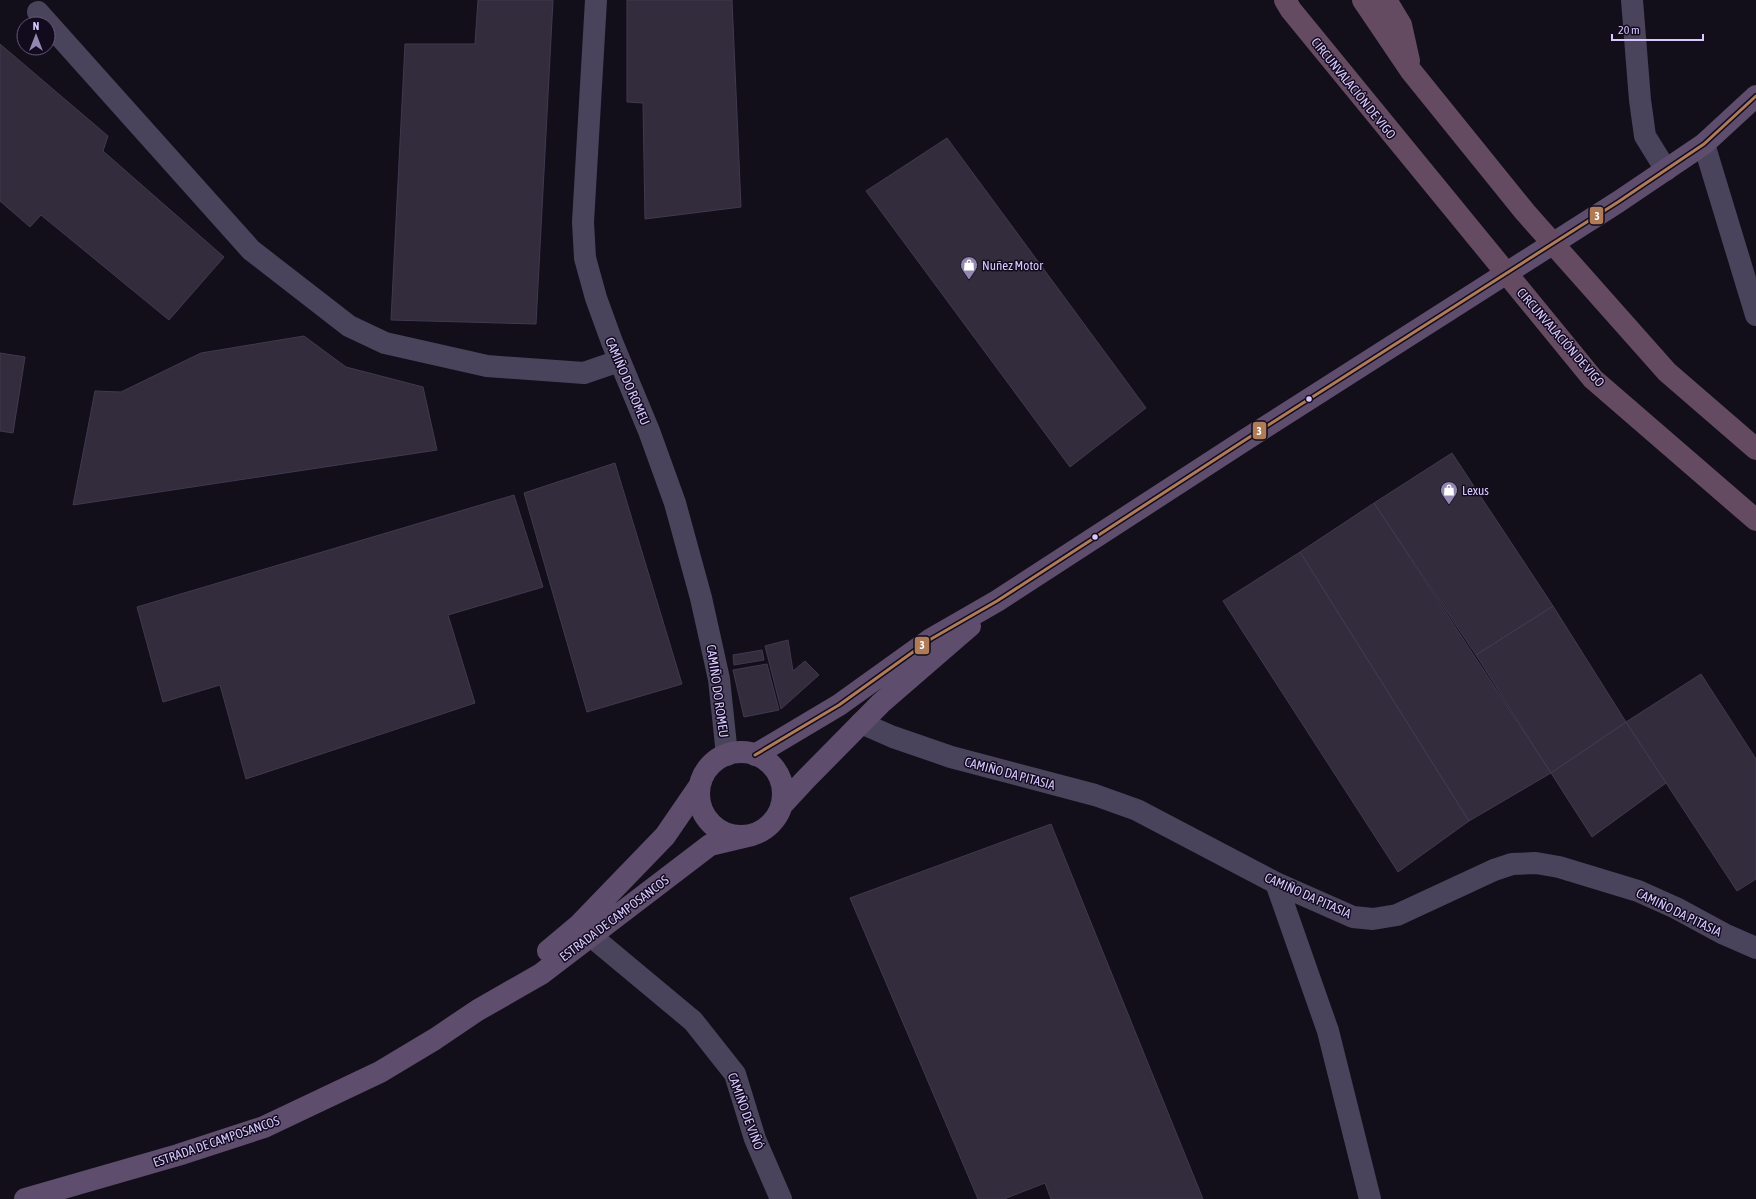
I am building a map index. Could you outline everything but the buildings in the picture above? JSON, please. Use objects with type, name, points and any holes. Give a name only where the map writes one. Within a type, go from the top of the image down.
[{"type":"highway","points":[[1363,0],[1411,72],[1525,212],[1667,372],[1756,449]]},
{"type":"highway","points":[[1386,0],[1401,25],[1411,72]]},
{"type":"highway","name":"CIRCUNVALACIÓN DE VIGO","points":[[1286,3],[1593,379],[1756,520]]},
{"type":"main road","name":"ESTRADA DE CAMPOSANCOS","points":[[755,755],[839,705],[931,639],[998,601],[1245,440],[1618,202],[1704,144],[1756,96]]},
{"type":"main road","name":"ESTRADA DE CAMPOSANCOS","points":[[781,806],[881,703],[947,648],[998,601]]},
{"type":"main road","name":"ESTRADA DE CAMPOSANCOS","points":[[25,1199],[178,1155],[264,1127],[380,1072],[435,1039],[478,1010],[541,974],[710,845],[752,835],[765,829],[775,819],[781,806],[783,794],[781,781],[776,770],[767,761],[755,755],[742,752],[727,755],[715,761],[706,772],[700,785],[665,836],[579,925],[478,1010]]},
{"type":"main road","points":[[700,785],[699,799],[703,812],[712,824],[724,832],[737,836],[752,835]]},
{"type":"street","name":"CAMIÑO DO ROMEU","points":[[596,0],[583,222],[585,258],[596,298],[619,361],[649,431],[675,503],[701,598],[719,678],[727,755]]},
{"type":"street","points":[[1632,0],[1637,70],[1645,136],[1666,170]]},
{"type":"street","points":[[38,12],[251,250],[349,326],[385,343],[487,366],[584,373],[619,361]]},
{"type":"street","points":[[1704,144],[1756,315]]},
{"type":"street","name":"CAMIÑO DA PITASIA","points":[[861,724],[951,757],[1095,795],[1137,810],[1276,883],[1353,917],[1373,919],[1397,915],[1473,878],[1512,864],[1536,864],[1559,866],[1638,891],[1676,908],[1724,934],[1756,948]]},
{"type":"street","points":[[1276,883],[1328,1031],[1370,1199]]},
{"type":"street","name":"CAMIÑO DE VIÑÓ","points":[[591,936],[693,1021],[735,1074],[755,1139],[782,1199]]},
{"type":"transit line","name":"3","points":[[755,755],[839,705],[931,639],[997,601],[1245,440],[1618,202],[1704,144],[1756,96]]},
{"type":"place","name":"Nuñez Motor","points":[[969,280]]},
{"type":"place","name":"Lexus","points":[[1449,505]]}]
